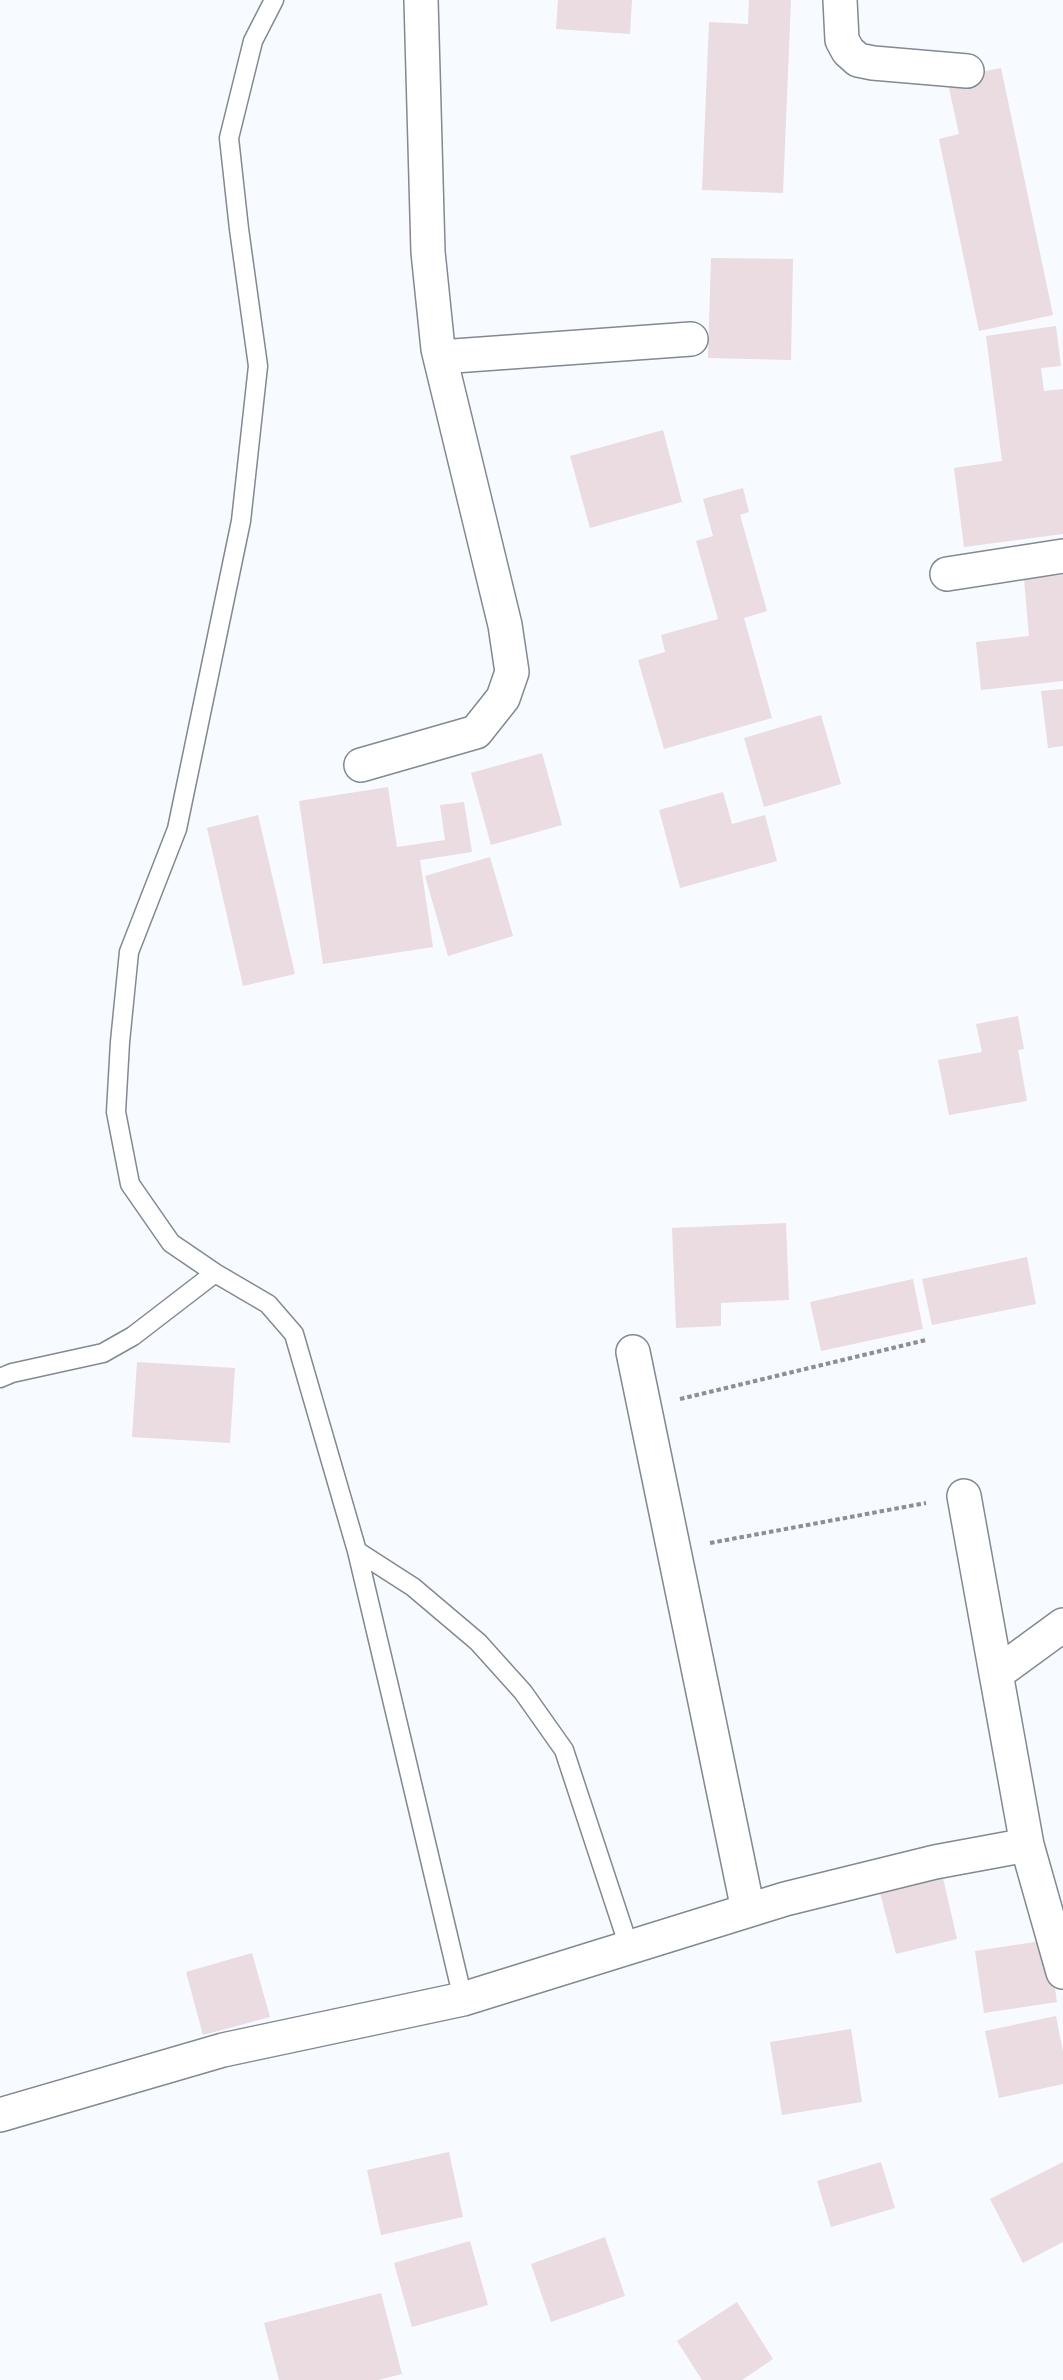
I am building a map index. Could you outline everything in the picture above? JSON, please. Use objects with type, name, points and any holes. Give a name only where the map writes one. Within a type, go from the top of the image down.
[{"type":"street","points":[[361,765],[476,732],[503,698],[512,672],[505,626],[440,357],[428,252],[421,0]]},
{"type":"street","points":[[840,0],[842,40],[848,51],[858,60],[966,71]]},
{"type":"street","points":[[440,357],[691,339]]},
{"type":"street","points":[[947,574],[1063,556]]},
{"type":"street","points":[[633,1352],[748,1910]]},
{"type":"street","points":[[964,1496],[1027,1845],[1063,1972]]},
{"type":"street","points":[[996,1674],[1063,1625]]},
{"type":"street","points":[[0,2115],[223,2050],[463,1999],[748,1910],[935,1862],[1027,1845]]},
{"type":"lane","points":[[274,0],[253,41],[229,138],[258,366],[241,521],[177,830],[129,952],[116,1112],[130,1184],[171,1243],[214,1273],[268,1304],[294,1334],[357,1551],[463,1999]]},
{"type":"lane","points":[[0,1378],[12,1373],[103,1353],[133,1336],[214,1273]]},
{"type":"lane","points":[[357,1551],[413,1587],[478,1642],[523,1692],[564,1750],[629,1947]]},
{"type":"path","points":[[644,1408],[926,1340]]},
{"type":"path","points":[[674,1550],[964,1496]]},
{"type":"building","points":[[558,0],[632,0],[630,34],[556,29]]},
{"type":"building","points":[[749,0],[791,0],[783,193],[702,190],[709,22],[748,24]]},
{"type":"building","points":[[1001,68],[1053,315],[979,331],[939,139],[959,134],[947,79]]},
{"type":"building","points":[[711,258],[793,259],[791,360],[708,358]]},
{"type":"building","points":[[1056,326],[1061,366],[1041,368],[1044,391],[1063,389],[1063,534],[964,547],[954,468],[1002,461],[986,336]]},
{"type":"building","points":[[663,430],[682,502],[590,528],[570,456]]},
{"type":"building","points":[[743,488],[749,512],[740,515],[767,611],[744,618],[772,718],[664,749],[638,660],[665,652],[661,635],[718,619],[696,541],[713,536],[703,499]]},
{"type":"building","points":[[1063,575],[1063,681],[981,690],[976,642],[1029,636],[1024,579]]},
{"type":"building","points":[[1063,689],[1063,746],[1048,748],[1041,691]]},
{"type":"building","points":[[821,715],[841,784],[764,807],[744,738]]},
{"type":"building","points":[[542,753],[562,825],[491,845],[471,773]]},
{"type":"building","points":[[388,787],[397,847],[445,840],[440,805],[464,802],[472,852],[420,860],[433,947],[323,964],[299,801]]},
{"type":"building","points":[[723,792],[732,824],[765,815],[777,861],[680,888],[659,810]]},
{"type":"building","points":[[258,815],[295,974],[243,986],[207,828]]},
{"type":"building","points":[[490,857],[513,936],[448,956],[425,876]]},
{"type":"building","points":[[1018,1016],[1024,1049],[1018,1050],[1027,1101],[949,1115],[938,1060],[982,1052],[976,1024]]},
{"type":"building","points":[[786,1223],[789,1300],[721,1303],[721,1326],[676,1328],[672,1228]]},
{"type":"building","points":[[1027,1257],[1036,1304],[932,1325],[922,1279]]},
{"type":"building","points":[[913,1279],[923,1329],[821,1351],[810,1302]]},
{"type":"building","points":[[137,1362],[235,1368],[230,1443],[132,1437]]},
{"type":"building","points":[[943,1878],[957,1939],[896,1954],[880,1893]]},
{"type":"building","points":[[1048,1940],[1057,2002],[984,2013],[975,1951]]},
{"type":"building","points":[[252,1953],[270,2017],[203,2035],[186,1972]]},
{"type":"building","points":[[1056,2016],[1063,2052],[1063,2084],[999,2098],[985,2031]]},
{"type":"building","points":[[851,2029],[862,2102],[782,2115],[770,2042]]},
{"type":"building","points":[[449,2152],[463,2217],[381,2235],[367,2170]]},
{"type":"building","points":[[881,2162],[895,2208],[831,2227],[817,2181]]},
{"type":"building","points":[[1063,2162],[1063,2242],[1023,2263],[990,2199]]},
{"type":"building","points":[[605,2237],[625,2296],[551,2322],[531,2264]]},
{"type":"building","points":[[470,2241],[488,2305],[412,2327],[394,2263]]},
{"type":"building","points":[[381,2293],[402,2374],[378,2380],[279,2380],[264,2323]]},
{"type":"building","points":[[737,2302],[773,2359],[742,2380],[702,2380],[677,2341]]}]
